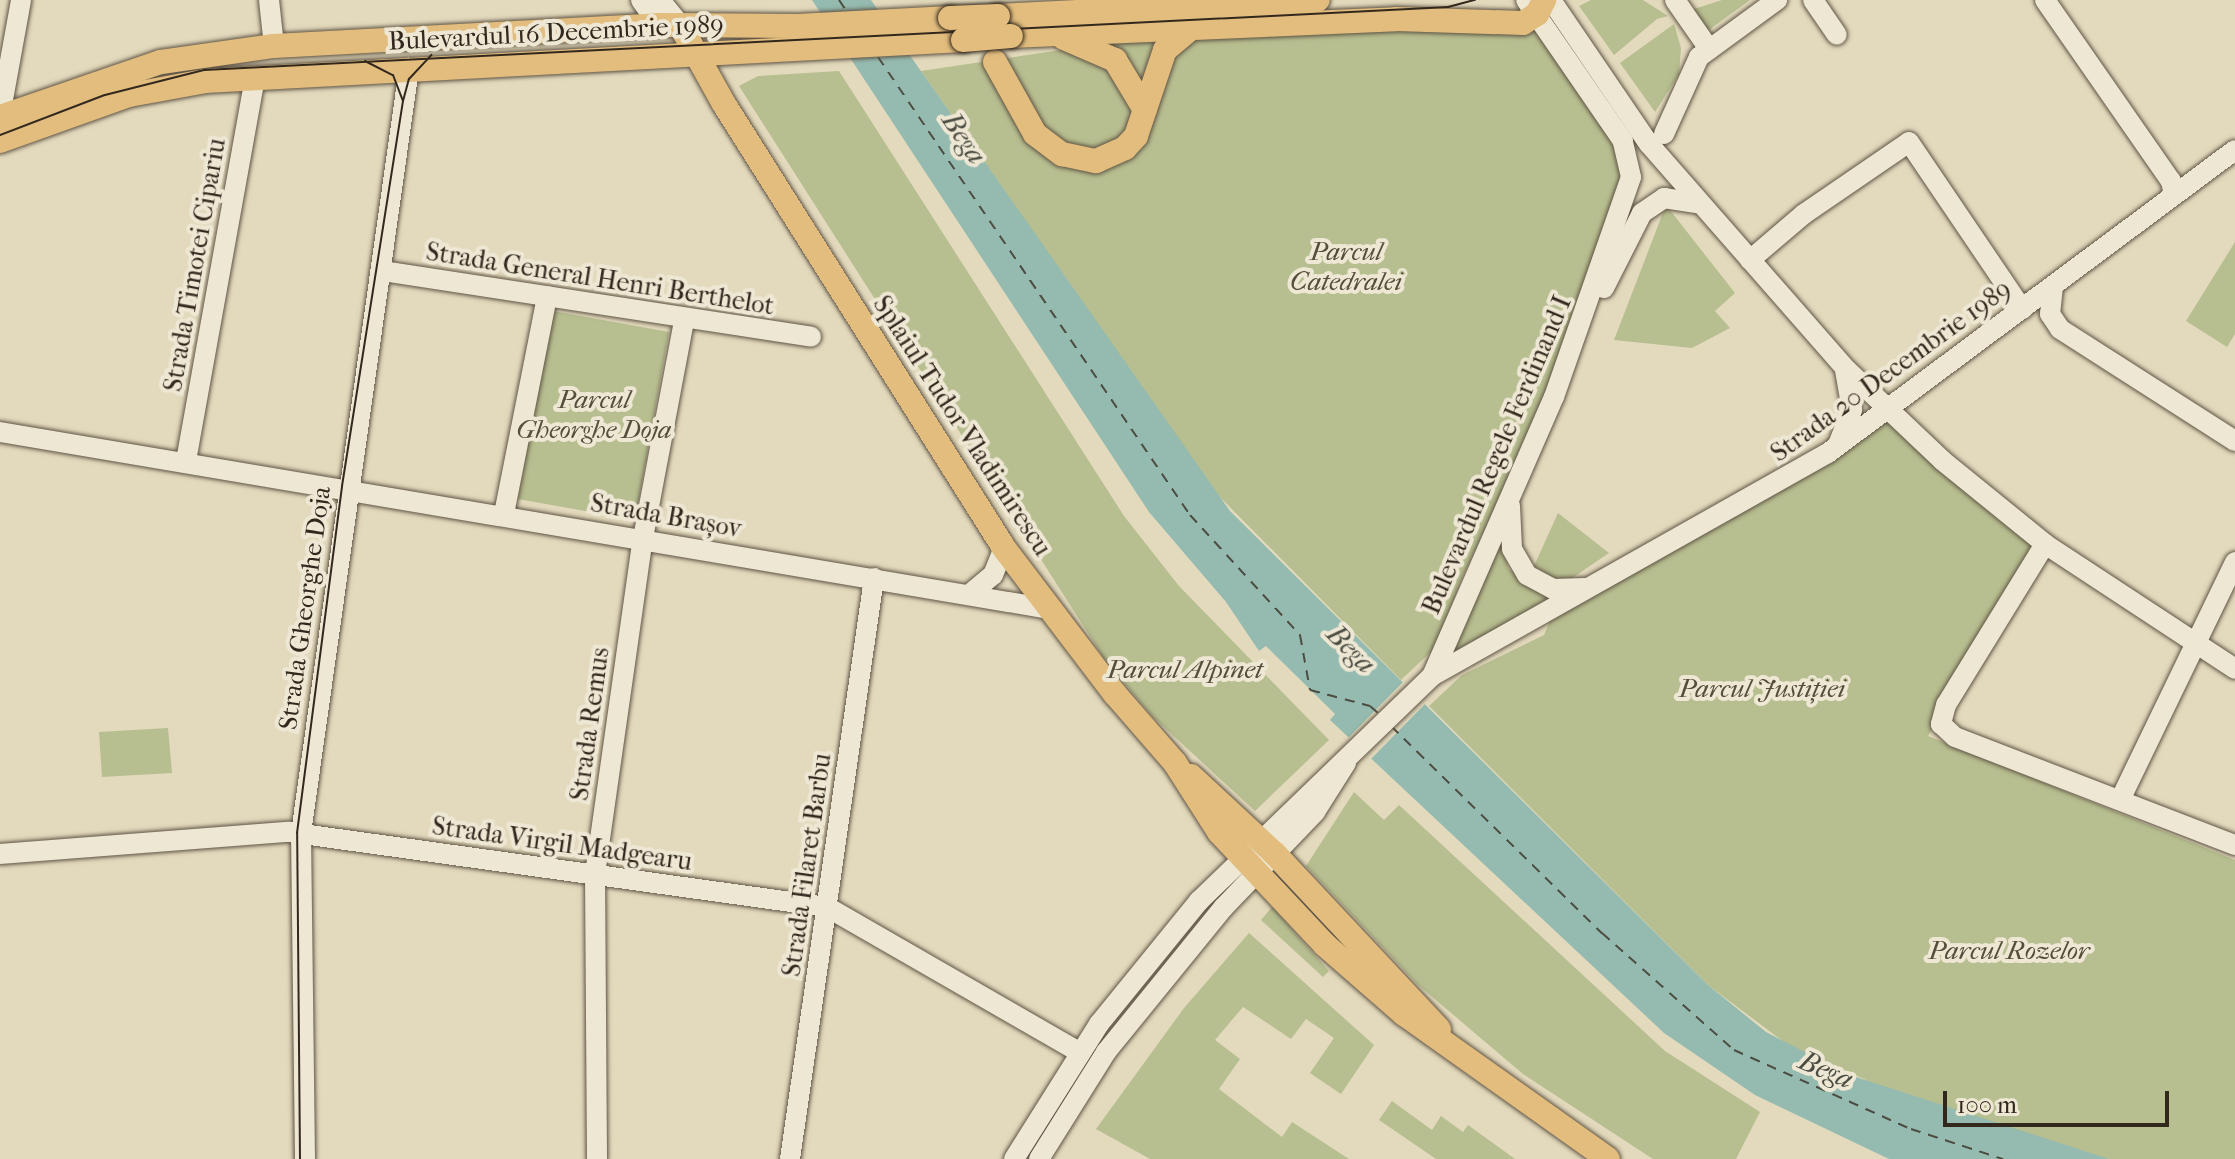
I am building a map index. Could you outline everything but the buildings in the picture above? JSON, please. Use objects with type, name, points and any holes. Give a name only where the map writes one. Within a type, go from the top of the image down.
[{"type":"main road","name":"Bulevardul 16 Decembrie 1989","points":[[0,142],[156,89],[409,68],[690,55],[945,15],[1006,17],[1318,0]]},
{"type":"main road","name":"Bulevardul 16 Decembrie 1989","points":[[945,15],[963,40],[1006,17],[1050,34],[1396,19],[1506,23],[1526,22],[1541,2]]},
{"type":"main road","name":"Bulevardul 16 Decembrie 1989","points":[[0,116],[161,62],[274,46],[669,25],[804,36]]},
{"type":"main road","name":"Splaiul Tudor Vladimirescu","points":[[669,25],[724,104],[1004,548],[1050,609],[1175,763],[1248,865],[1404,1014],[1451,1044]]},
{"type":"main road","points":[[995,62],[1035,134],[1080,160],[1096,161],[1125,148],[1145,110],[1165,50],[1190,29]]},
{"type":"main road","points":[[1050,34],[1115,60],[1145,110]]},
{"type":"main road","name":"Splaiul Tudor Vladimirescu","points":[[1175,763],[1268,847],[1413,996],[1451,1044]]},
{"type":"main road","points":[[1451,1044],[1608,1159]]},
{"type":"street","points":[[0,116],[21,0]]},
{"type":"street","points":[[269,0],[274,46]]},
{"type":"street","name":"Splaiul Tudor Vladimirescu","points":[[641,0],[669,25]]},
{"type":"street","name":"Splaiul Tudor Vladimirescu","points":[[660,0],[669,25]]},
{"type":"street","points":[[1675,0],[1709,49]]},
{"type":"street","points":[[1664,134],[1699,57],[1777,0]]},
{"type":"street","points":[[1813,0],[1837,35]]},
{"type":"street","points":[[2045,0],[2176,188]]},
{"type":"street","points":[[1541,2],[1562,19],[1649,144],[1700,204],[1836,357],[1888,408],[2045,544],[2194,645],[2235,669]]},
{"type":"street","name":"Bulevardul Regele Ferdinand I","points":[[1432,676],[1510,500],[1592,298],[1629,187],[1630,164],[1623,141],[1551,41],[1541,2]]},
{"type":"street","points":[[1506,23],[1551,41]]},
{"type":"street","name":"Strada Gheorghe Doja","points":[[305,1159],[301,833],[409,68]]},
{"type":"street","name":"Strada Timotei Cipariu","points":[[186,461],[255,79]]},
{"type":"street","points":[[1750,260],[1800,217],[1909,142],[2022,309]]},
{"type":"street","name":"Strada 20 Decembrie 1989","points":[[1432,676],[1821,457],[2053,286],[2176,188],[2235,150]]},
{"type":"street","points":[[1592,298],[1604,289],[1642,213],[1664,198],[1700,204]]},
{"type":"street","name":"Strada General Henri Berthelot","points":[[382,271],[684,321],[811,337]]},
{"type":"street","points":[[2053,286],[2050,311],[2058,328],[2235,441]]},
{"type":"street","points":[[504,514],[547,296]]},
{"type":"street","name":"Strada Remus","points":[[597,1159],[595,874],[643,538],[684,321]]},
{"type":"street","points":[[1821,457],[1842,437],[1852,410],[1851,383],[1836,357]]},
{"type":"street","name":"Strada Brașov","points":[[0,432],[350,488],[1050,609]]},
{"type":"street","points":[[1510,500],[1512,549],[1527,575],[1562,591],[1600,581]]},
{"type":"street","points":[[2045,544],[1946,705],[1941,724],[1955,737],[2121,798],[2235,845]]},
{"type":"street","points":[[970,594],[993,575],[1004,548]]},
{"type":"street","points":[[2121,798],[2235,562]]},
{"type":"street","name":"Strada Filaret Barbu","points":[[790,1159],[874,578]]},
{"type":"street","points":[[1014,1159],[1079,1052],[1139,972],[1248,865],[1315,812],[1346,763],[1432,676]]},
{"type":"street","name":"Strada Virgil Madgearu","points":[[0,854],[301,833],[827,907],[1079,1052]]},
{"type":"street","points":[[1039,1159],[1106,1052],[1248,865]]},
{"type":"green space","points":[[1591,0],[1643,0],[1668,16],[1657,19],[1614,55],[1579,6]]},
{"type":"green space","points":[[1722,0],[1750,0],[1706,32],[1691,10]]},
{"type":"green space","points":[[1674,24],[1681,48],[1679,74],[1655,112],[1620,63]]},
{"type":"green space","name":"Parcul Catedralei","points":[[1207,28],[1530,29],[1541,34],[1630,164],[1630,223],[1461,580],[1437,646],[1401,680],[1212,489],[921,71]]},
{"type":"green space","name":"Parcul Alpinet","points":[[839,71],[1124,516],[1179,586],[1329,740],[1255,811],[1153,717],[1107,663],[739,86],[758,76]]},
{"type":"green space","points":[[1666,205],[1735,293],[1715,311],[1730,328],[1692,348],[1614,340]]},
{"type":"green space","points":[[2235,242],[2235,334],[2227,347],[2186,321]]},
{"type":"green space","name":"Parcul Gheorghe Doja","points":[[553,311],[669,332],[635,520],[518,499]]},
{"type":"green space","points":[[1885,411],[2045,544],[1928,736],[2235,860],[2235,1159],[2109,1159],[2087,1154],[1875,1084],[1788,1045],[1708,985],[1429,706],[1462,675],[1544,635],[1554,611]]},
{"type":"green space","points":[[1558,513],[1609,553],[1562,585],[1534,566]]},
{"type":"green space","points":[[1503,537],[1508,568],[1549,599],[1449,661]]},
{"type":"green space","points":[[168,728],[172,773],[102,777],[99,732]]},
{"type":"green space","points":[[1354,792],[1384,820],[1399,805],[1665,1051],[1760,1112],[1736,1159],[1653,1159],[1523,1074],[1417,984],[1306,866]]},
{"type":"green space","points":[[1272,907],[1329,971],[1323,977],[1261,920]]},
{"type":"green space","points":[[1249,933],[1374,1045],[1341,1094],[1310,1073],[1334,1038],[1306,1019],[1291,1039],[1243,1007],[1215,1040],[1240,1059],[1219,1089],[1282,1137],[1292,1122],[1349,1159],[1150,1159],[1096,1129],[1184,1008]]},
{"type":"green space","points":[[1392,1101],[1432,1130],[1441,1116],[1463,1132],[1468,1125],[1515,1159],[1436,1159],[1379,1120]]},
{"type":"water","name":"Bega","points":[[812,0],[871,0],[1230,511],[1708,985],[1766,1032],[1850,1075],[2109,1159],[1889,1159],[1755,1095],[1664,1033],[1330,720],[1335,714],[1266,646],[1259,651],[1226,602],[1149,512]]},
{"type":"pier","points":[[1405,680],[1427,702],[1369,761],[1346,740]]},
{"type":"ferry route","points":[[839,0],[847,12]]},
{"type":"ferry route","points":[[878,57],[1190,515],[1300,635],[1310,690],[1370,706],[1378,713]]},
{"type":"ferry route","points":[[1391,726],[1602,933],[1734,1050],[1911,1129],[2003,1159]]},
{"type":"tram line","points":[[0,135],[105,95],[204,70],[1448,7],[1475,0]]},
{"type":"tram line","points":[[300,1159],[297,833],[342,486],[403,101],[409,79],[431,55]]},
{"type":"tram line","points":[[365,61],[393,75],[403,101]]},
{"type":"park label","name":"Parcul Justiției","points":[[1762,689]]},
{"type":"park label","name":"Parcul Rozelor","points":[[2009,951]]}]
